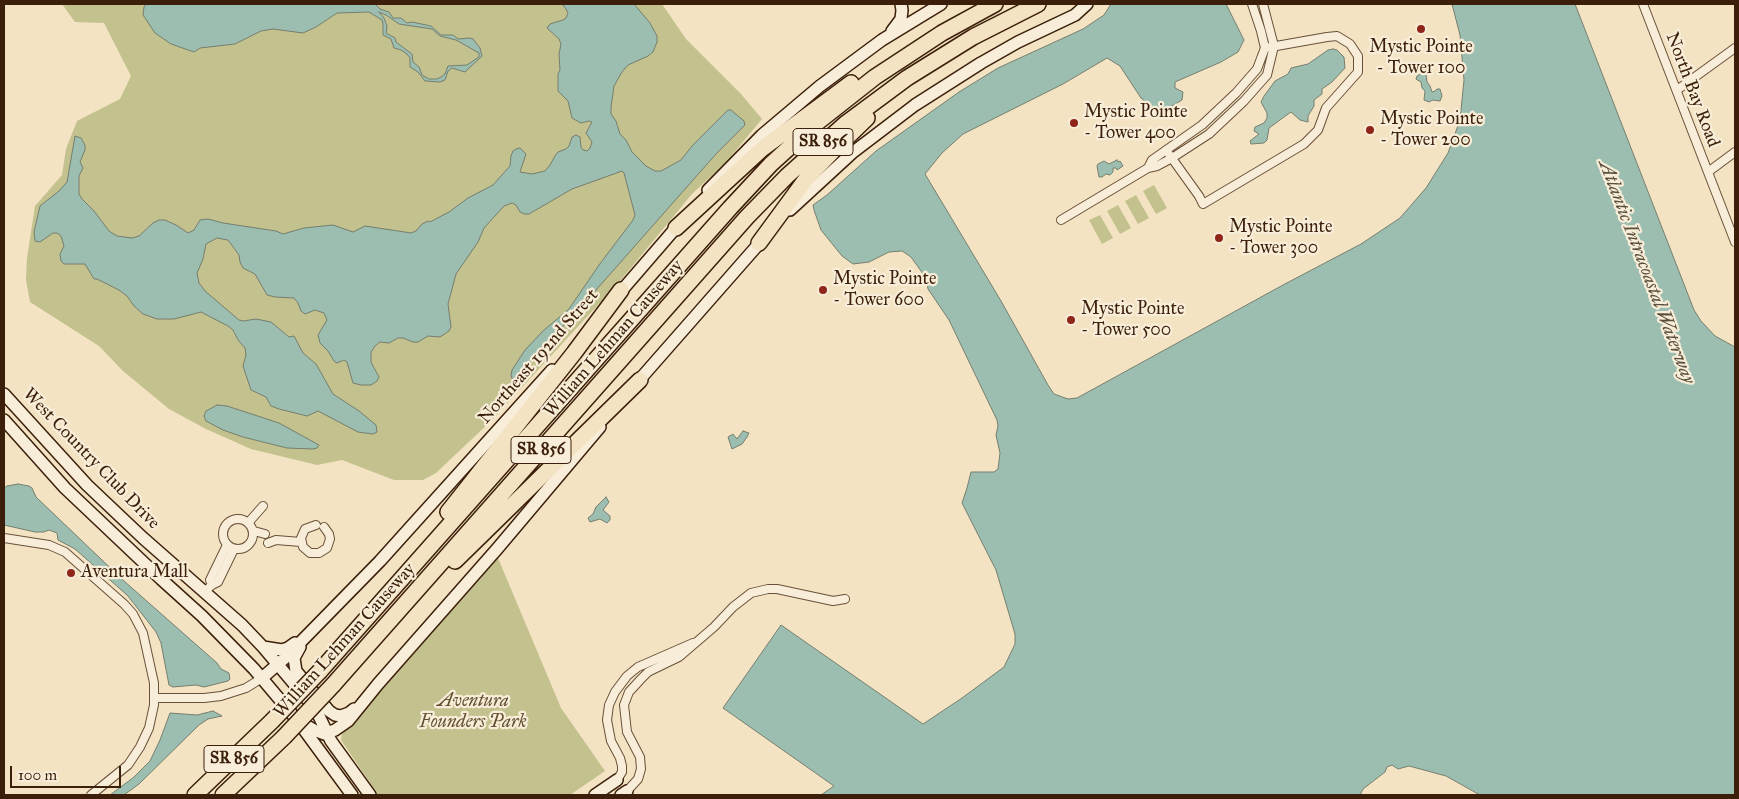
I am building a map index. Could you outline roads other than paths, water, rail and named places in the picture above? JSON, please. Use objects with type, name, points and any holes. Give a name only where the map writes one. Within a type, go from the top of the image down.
[{"type":"highway","name":"William Lehman Causeway","points":[[195,795],[272,721],[320,671],[757,179],[799,139],[845,100],[892,65],[925,43],[995,4]]},
{"type":"highway","name":"William Lehman Causeway","points":[[223,795],[284,736],[347,670],[760,203],[801,162],[875,100],[922,67],[984,31],[1038,4]]},
{"type":"highway","points":[[676,228],[762,149],[822,103],[870,71],[925,43]]},
{"type":"highway","points":[[759,243],[788,203],[825,159],[922,67]]},
{"type":"highway","points":[[403,578],[437,526],[574,353],[621,290]]},
{"type":"highway","points":[[347,670],[382,641],[448,568],[640,380]]},
{"type":"street","points":[[882,40],[900,22],[901,4]]},
{"type":"street","name":"Northeast 192nd Street","points":[[154,698],[221,696],[246,688],[278,665],[357,586],[411,528],[710,188],[762,135],[820,86],[882,40],[941,4]]},
{"type":"street","points":[[297,720],[318,732],[327,733],[350,719],[378,684],[523,519],[759,243],[824,177],[893,121],[976,66],[1018,42],[1075,15],[1086,4]]},
{"type":"street","points":[[1148,168],[1152,160],[1202,125],[1236,93],[1257,69],[1265,48],[1254,4]]},
{"type":"street","points":[[1061,220],[1148,168],[1157,166],[1172,158],[1209,134],[1244,101],[1267,75],[1274,46],[1263,4]]},
{"type":"street","name":"North Bay Road","points":[[1647,5],[1676,90],[1735,242]]},
{"type":"street","points":[[1166,150],[1203,204],[1304,144],[1318,130],[1326,108],[1358,72],[1358,56],[1350,44],[1337,36],[1327,36],[1265,48]]},
{"type":"street","points":[[1676,90],[1735,48]]},
{"type":"street","points":[[1708,172],[1735,152]]},
{"type":"street","name":"West Country Club Drive","points":[[4,394],[87,485],[116,513],[208,588],[263,647],[312,704],[327,733],[370,795]]},
{"type":"street","name":"West Country Club Drive","points":[[4,420],[61,484],[161,580],[189,604],[262,678],[297,720],[352,795]]},
{"type":"street","points":[[248,523],[263,506]]},
{"type":"street","points":[[104,525],[116,513]]},
{"type":"street","points":[[254,531],[251,542],[242,549],[231,547],[223,538],[223,532],[228,523],[242,519],[254,531],[268,539]]},
{"type":"street","points":[[309,526],[320,526],[329,534],[330,539],[327,548],[314,554],[303,547],[301,542],[305,529],[309,526]]},
{"type":"street","points":[[4,538],[40,543],[59,549],[75,560],[124,604],[140,626],[145,639],[154,683],[154,698],[149,728],[137,752],[124,768],[91,795]]},
{"type":"street","points":[[251,542],[268,539],[301,542]]},
{"type":"street","points":[[189,604],[218,582],[231,547]]},
{"type":"street","points":[[624,793],[638,779],[641,769],[640,757],[627,732],[624,718],[624,705],[634,684],[648,672],[679,657],[700,640],[738,603],[759,590],[787,590],[833,601],[845,599]]},
{"type":"street","points":[[310,632],[294,655],[294,666],[299,675],[332,713],[341,716],[349,714],[378,684]]},
{"type":"street","points":[[263,647],[284,650],[310,632]]},
{"type":"street","points":[[595,795],[617,780],[622,772],[620,758],[611,741],[607,720],[615,692],[627,676],[638,667],[700,640]]},
{"type":"street","points":[[338,728],[339,741],[353,771]]},
{"type":"water","points":[[146,4],[375,4],[380,9],[389,12],[393,18],[401,18],[407,23],[412,22],[431,26],[441,35],[453,35],[458,39],[473,39],[480,48],[482,56],[465,72],[452,68],[448,71],[445,80],[440,82],[425,81],[418,72],[410,67],[410,58],[407,54],[394,48],[391,39],[383,35],[382,20],[369,12],[337,13],[303,33],[273,29],[261,31],[235,44],[200,48],[194,52],[171,44],[155,33],[143,15]],"holes":[[[379,12],[399,24],[432,29],[440,36],[456,40],[479,53],[479,57],[467,65],[448,66],[445,74],[441,77],[429,79],[422,75],[419,67],[413,62],[412,54],[396,42],[395,38],[386,33],[387,26]]]},
{"type":"water","points":[[562,4],[634,4],[650,23],[657,36],[653,52],[628,65],[622,72],[614,86],[611,107],[611,114],[616,121],[620,134],[626,140],[632,152],[646,166],[655,171],[661,171],[681,160],[692,146],[728,110],[731,110],[744,121],[745,125],[716,154],[581,307],[513,380],[511,376],[512,370],[525,350],[544,330],[569,309],[633,220],[635,215],[622,171],[572,189],[529,214],[520,212],[516,205],[512,203],[504,206],[484,228],[478,242],[456,274],[448,304],[451,327],[449,331],[440,337],[428,336],[418,342],[398,338],[389,343],[380,342],[371,352],[371,362],[379,377],[371,385],[353,383],[347,362],[344,360],[337,363],[334,361],[320,343],[318,335],[327,320],[324,313],[315,310],[305,314],[301,311],[294,298],[267,295],[255,274],[243,268],[239,255],[228,240],[217,238],[206,244],[203,259],[197,273],[199,283],[205,291],[239,320],[256,319],[271,322],[289,337],[294,336],[303,353],[316,364],[333,394],[376,425],[377,432],[373,434],[358,432],[318,411],[307,416],[271,406],[266,397],[251,390],[243,366],[246,355],[245,348],[233,330],[228,326],[201,312],[174,319],[157,319],[143,314],[119,290],[94,279],[85,264],[64,264],[61,261],[60,254],[64,246],[61,236],[57,233],[53,233],[40,242],[35,241],[34,232],[40,206],[67,182],[75,136],[81,138],[85,145],[80,162],[83,168],[79,176],[79,194],[109,231],[117,236],[132,238],[139,236],[159,220],[165,220],[188,233],[194,230],[200,220],[208,219],[276,231],[283,234],[304,228],[333,225],[353,232],[365,226],[411,233],[416,231],[422,224],[449,212],[468,198],[493,185],[510,166],[511,156],[516,149],[520,148],[526,154],[520,172],[532,174],[545,171],[558,152],[566,149],[572,137],[576,135],[580,137],[583,150],[587,151],[590,148],[592,142],[586,133],[592,122],[581,123],[572,118],[568,101],[558,91],[561,44],[559,39],[547,28],[550,24],[566,18],[568,13]]},
{"type":"water","name":"Atlantic Intracoastal Waterway","points":[[1111,4],[1226,4],[1244,40],[1238,52],[1221,62],[1175,82],[1175,88],[1183,92],[1182,100],[1170,107],[1157,109],[1141,98],[1120,66],[1107,58],[1063,84],[963,134],[942,153],[925,174],[1001,301],[1048,385],[1054,394],[1068,399],[1077,398],[1361,244],[1400,218],[1426,188],[1448,153],[1460,120],[1464,80],[1460,35],[1452,4],[1575,4],[1694,310],[1715,336],[1735,347],[1735,795],[1480,795],[1446,776],[1409,766],[1398,769],[1392,765],[1387,767],[1385,772],[1363,789],[1360,795],[821,795],[834,786],[723,708],[781,625],[923,724],[1004,667],[1015,644],[1015,634],[996,570],[962,503],[971,472],[994,472],[998,469],[1000,453],[996,435],[997,420],[949,320],[928,289],[926,278],[911,257],[902,251],[889,252],[869,262],[853,264],[842,256],[821,230],[813,205],[827,195],[876,151],[959,92],[998,68],[1083,29],[1104,15]]},
{"type":"water","points":[[1328,50],[1337,50],[1344,57],[1345,68],[1332,82],[1322,89],[1322,94],[1314,100],[1314,106],[1308,116],[1308,122],[1300,120],[1291,112],[1269,128],[1267,140],[1264,143],[1251,144],[1250,141],[1259,134],[1254,131],[1255,127],[1264,123],[1267,118],[1267,113],[1261,102],[1275,81],[1288,74],[1291,68],[1308,64]]},
{"type":"water","points":[[1422,73],[1426,74],[1427,82],[1432,92],[1440,89],[1442,96],[1440,101],[1433,100],[1429,102],[1424,100],[1425,91],[1422,88],[1421,82],[1416,79]]},
{"type":"water","points":[[1117,160],[1123,166],[1117,170],[1113,168],[1113,172],[1110,175],[1106,174],[1099,177],[1098,164],[1104,161],[1109,164]]},
{"type":"water","points":[[217,405],[227,406],[279,423],[319,445],[313,449],[287,448],[223,430],[206,421],[204,416],[206,411]]},
{"type":"water","points":[[743,431],[749,433],[747,437],[742,444],[732,449],[728,437],[733,434],[737,439]]},
{"type":"water","points":[[18,484],[32,488],[36,497],[124,581],[217,663],[221,669],[229,673],[230,679],[204,687],[196,685],[173,687],[169,685],[161,643],[156,632],[128,596],[75,549],[58,540],[57,533],[49,530],[35,532],[4,525],[4,488]]},
{"type":"water","points":[[606,497],[609,502],[603,510],[610,516],[610,520],[607,523],[600,519],[590,522],[588,518]]},
{"type":"water","points":[[213,711],[222,716],[208,719],[199,725],[139,784],[124,795],[110,795],[134,777],[150,761],[170,713],[197,715]]},
{"type":"place","name":"Mystic Pointe - Tower 100","points":[[1421,29]]},
{"type":"place","name":"Mystic Pointe - Tower 400","points":[[1074,123]]},
{"type":"place","name":"Mystic Pointe - Tower 200","points":[[1370,130]]},
{"type":"place","name":"Mystic Pointe - Tower 300","points":[[1219,238]]},
{"type":"place","name":"Mystic Pointe - Tower 600","points":[[823,290]]},
{"type":"place","name":"Mystic Pointe - Tower 500","points":[[1071,320]]},
{"type":"place","name":"Aventura Mall","points":[[71,573]]},
{"type":"park label","name":"Aventura Founders Park","points":[[473,712]]}]
